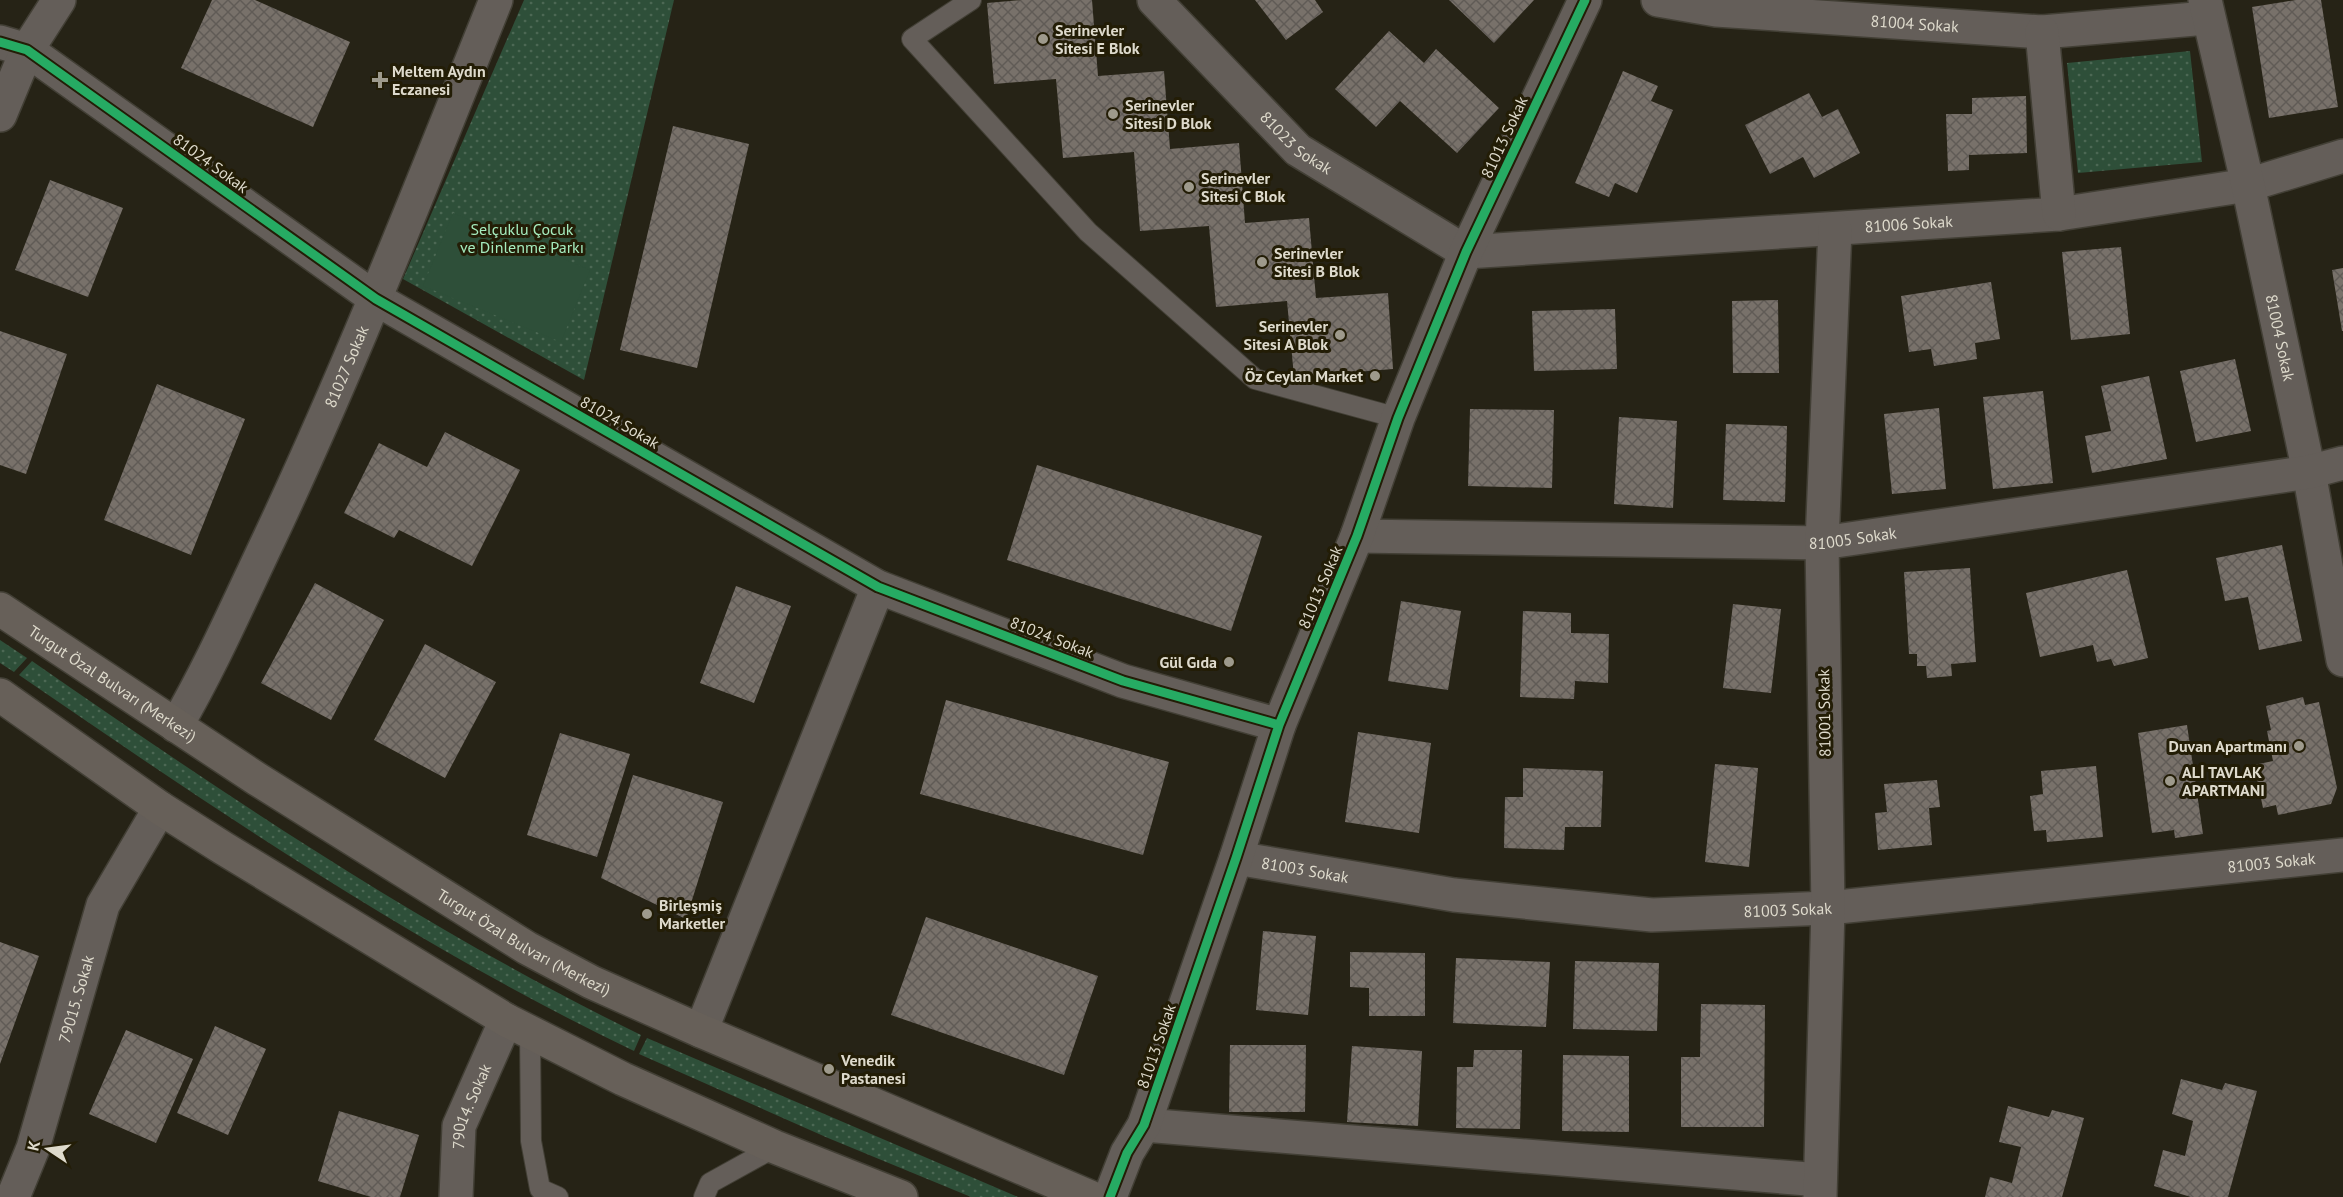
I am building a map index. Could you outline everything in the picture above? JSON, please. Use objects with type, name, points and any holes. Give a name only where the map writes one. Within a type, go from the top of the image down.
[{"type":"main road","name":"Turgut Özal Bulvarı (Merkezi)","points":[[0,609],[176,726],[528,948],[591,982],[1090,1197]]},
{"type":"main road","points":[[0,695],[160,808],[518,1027],[623,1079],[775,1148],[901,1197]]},
{"type":"street","points":[[0,115],[14,46],[59,0]]},
{"type":"street","name":"81027 Sokak","points":[[176,726],[201,684],[296,483],[376,299],[496,0]]},
{"type":"street","name":"81023 Sokak","points":[[1154,0],[1298,150],[1466,252]]},
{"type":"street","name":"81013 Sokak","points":[[1110,1197],[1127,1153],[1144,1125],[1279,725],[1357,536],[1398,418],[1466,252],[1585,0]]},
{"type":"street","name":"81004 Sokak","points":[[1658,0],[1716,10],[2042,32],[2206,9],[2248,185],[2309,472],[2343,660]]},
{"type":"street","points":[[2042,32],[2059,214]]},
{"type":"street","name":"81024 Sokak","points":[[14,46],[376,299],[878,587],[1123,681],[1279,725]]},
{"type":"street","name":"81006 Sokak","points":[[1466,252],[2059,214],[2248,185],[2343,156]]},
{"type":"street","name":"81001 Sokak","points":[[1820,1188],[1828,908],[1822,543],[1834,229]]},
{"type":"street","name":"81005 Sokak","points":[[1357,536],[1822,543],[2309,472],[2343,463]]},
{"type":"street","points":[[701,1031],[878,587]]},
{"type":"street","name":"79015. Sokak","points":[[12,1177],[33,1148],[103,905],[160,808]]},
{"type":"street","name":"81003 Sokak","points":[[1236,858],[1454,896],[1652,915],[1828,908],[2343,855]]},
{"type":"street","name":"79014. Sokak","points":[[456,1197],[459,1126],[518,1027]]},
{"type":"street","points":[[1144,1125],[1820,1188]]},
{"type":"lane","points":[[971,0],[912,39],[1088,232],[1255,379],[1398,418]]},
{"type":"lane","points":[[518,1027],[531,1141],[547,1194]]},
{"type":"lane","points":[[704,1197],[710,1183],[775,1148]]},
{"type":"green space","name":"Selçuklu Çocuk ve Dinlenme Parkı","points":[[524,0],[674,0],[584,380],[403,279]]},
{"type":"green space","points":[[2190,51],[2202,162],[2078,173],[2067,63]]},
{"type":"green space","points":[[453,213],[590,270],[561,342],[423,286]]},
{"type":"green space","points":[[0,640],[27,658],[14,672],[0,663]]},
{"type":"green space","points":[[32,661],[254,812],[406,907],[561,995],[641,1035],[634,1051],[474,968],[319,875],[243,826],[19,675]]},
{"type":"green space","points":[[647,1038],[1018,1197],[971,1197],[828,1138],[639,1054]]},
{"type":"building","points":[[212,0],[255,0],[350,42],[313,127],[181,68]]},
{"type":"building","points":[[1022,0],[1092,0],[1098,76],[1164,71],[1170,149],[1239,143],[1245,223],[1309,218],[1316,298],[1388,293],[1393,369],[1294,377],[1287,301],[1216,307],[1209,226],[1140,231],[1134,152],[1063,158],[1056,79],[994,84],[987,3]]},
{"type":"building","points":[[1255,0],[1315,0],[1323,12],[1286,40]]},
{"type":"building","points":[[1449,0],[1534,0],[1494,43]]},
{"type":"building","points":[[2296,0],[2321,0],[2338,107],[2269,118],[2252,7]]},
{"type":"building","points":[[1389,31],[1424,63],[1436,49],[1499,108],[1457,153],[1400,101],[1376,127],[1335,89]]},
{"type":"building","points":[[1623,71],[1658,86],[1651,101],[1673,110],[1637,193],[1615,183],[1609,197],[1575,183]]},
{"type":"building","points":[[1809,93],[1822,117],[1838,109],[1860,153],[1814,178],[1803,157],[1770,174],[1745,125]]},
{"type":"building","points":[[2026,96],[2027,153],[1969,155],[1969,170],[1948,171],[1946,114],[1972,114],[1972,98]]},
{"type":"building","points":[[673,126],[749,144],[697,368],[620,350]]},
{"type":"building","points":[[50,180],[123,208],[88,297],[15,270]]},
{"type":"building","points":[[2121,247],[2130,334],[2071,340],[2062,252]]},
{"type":"building","points":[[2343,268],[2343,331],[2342,331],[2332,270]]},
{"type":"building","points":[[1991,282],[2000,339],[1975,343],[1977,359],[1934,366],[1931,349],[1909,352],[1901,296]]},
{"type":"building","points":[[1778,300],[1779,373],[1733,373],[1732,301]]},
{"type":"building","points":[[1615,309],[1617,369],[1534,371],[1532,311]]},
{"type":"building","points":[[0,331],[67,354],[26,474],[0,465]]},
{"type":"building","points":[[2235,359],[2251,431],[2196,442],[2180,371]]},
{"type":"building","points":[[2149,376],[2167,459],[2092,473],[2085,436],[2111,431],[2101,386]]},
{"type":"building","points":[[157,384],[245,419],[191,555],[104,520]]},
{"type":"building","points":[[2043,391],[2053,483],[1993,489],[1983,397]]},
{"type":"building","points":[[1939,408],[1946,489],[1892,494],[1884,414]]},
{"type":"building","points":[[1470,409],[1554,410],[1552,488],[1468,486]]},
{"type":"building","points":[[1619,417],[1677,421],[1673,508],[1614,504]]},
{"type":"building","points":[[1726,424],[1787,426],[1785,502],[1723,500]]},
{"type":"building","points":[[445,432],[520,470],[472,566],[399,530],[394,538],[344,513],[379,443],[427,467]]},
{"type":"building","points":[[1037,465],[1262,536],[1231,631],[1007,560]]},
{"type":"building","points":[[2282,545],[2302,641],[2259,650],[2248,597],[2225,601],[2216,558]]},
{"type":"building","points":[[1970,568],[1976,662],[1951,664],[1952,676],[1927,678],[1926,666],[1917,666],[1917,654],[1909,654],[1904,572]]},
{"type":"building","points":[[2127,570],[2148,658],[2114,666],[2111,659],[2097,662],[2093,645],[2040,657],[2026,593]]},
{"type":"building","points":[[315,583],[384,620],[331,720],[261,683]]},
{"type":"building","points":[[736,586],[791,606],[754,703],[700,683]]},
{"type":"building","points":[[1401,601],[1461,611],[1448,690],[1388,681]]},
{"type":"building","points":[[1733,604],[1781,609],[1771,693],[1723,688]]},
{"type":"building","points":[[1523,611],[1571,613],[1571,633],[1609,634],[1608,683],[1575,681],[1574,699],[1520,697]]},
{"type":"building","points":[[425,644],[496,682],[445,778],[374,740]]},
{"type":"building","name":"Duvan Apartmanı","points":[[2303,697],[2305,705],[2319,702],[2337,788],[2331,804],[2278,815],[2276,805],[2263,808],[2254,765],[2273,761],[2267,731],[2271,730],[2266,706]]},
{"type":"building","points":[[946,700],[1169,762],[1143,855],[920,794]]},
{"type":"building","name":"ALİ TAVLAK APARTMANI","points":[[2187,725],[2203,834],[2175,838],[2174,830],[2152,833],[2138,733]]},
{"type":"building","points":[[1358,732],[1431,743],[1419,833],[1345,822]]},
{"type":"building","points":[[560,733],[630,754],[597,857],[527,835]]},
{"type":"building","points":[[1715,764],[1758,768],[1749,867],[1705,862]]},
{"type":"building","points":[[2096,766],[2103,837],[2047,842],[2046,830],[2034,831],[2030,796],[2043,794],[2041,771]]},
{"type":"building","points":[[1523,768],[1603,771],[1601,827],[1565,827],[1564,850],[1504,848],[1505,797],[1523,797]]},
{"type":"building","points":[[633,775],[723,802],[686,919],[601,878]]},
{"type":"building","points":[[1937,780],[1940,807],[1929,808],[1932,845],[1878,850],[1875,813],[1887,812],[1884,784]]},
{"type":"building","points":[[926,917],[1098,976],[1064,1075],[891,1015]]},
{"type":"building","points":[[1263,931],[1316,936],[1308,1015],[1256,1010]]},
{"type":"building","points":[[0,942],[39,956],[0,1064]]},
{"type":"building","points":[[1350,952],[1425,953],[1425,1016],[1369,1016],[1369,988],[1350,987]]},
{"type":"building","points":[[1456,958],[1550,962],[1546,1027],[1453,1023]]},
{"type":"building","points":[[1575,961],[1659,963],[1657,1031],[1573,1029]]},
{"type":"building","points":[[1701,1004],[1765,1005],[1764,1127],[1681,1127],[1681,1057],[1700,1057]]},
{"type":"building","points":[[215,1026],[266,1049],[228,1135],[177,1113]]},
{"type":"building","points":[[126,1030],[193,1059],[156,1143],[89,1114]]},
{"type":"building","points":[[1230,1045],[1306,1045],[1305,1112],[1229,1112]]},
{"type":"building","points":[[1352,1046],[1422,1051],[1418,1126],[1347,1122]]},
{"type":"building","points":[[1474,1050],[1522,1050],[1520,1129],[1456,1128],[1457,1067],[1473,1067]]},
{"type":"building","points":[[1563,1055],[1629,1056],[1629,1132],[1562,1131]]},
{"type":"building","points":[[2181,1079],[2222,1090],[2225,1083],[2257,1091],[2228,1197],[2191,1197],[2154,1186],[2163,1150],[2185,1156],[2193,1121],[2172,1114]]},
{"type":"building","points":[[2008,1106],[2049,1117],[2052,1110],[2084,1118],[2062,1197],[1985,1197],[1990,1177],[2012,1183],[2021,1147],[1999,1142]]},
{"type":"building","points":[[339,1111],[419,1135],[400,1197],[371,1197],[318,1181]]},
{"type":"cycle path","points":[[1110,1197],[1127,1153],[1144,1125],[1279,725],[1357,536],[1398,418],[1466,252],[1585,0]]},
{"type":"cycle path","points":[[0,42],[27,50],[376,299],[878,587],[1123,681],[1279,725]]},
{"type":"place","name":"Serinevler Sitesi E Blok","points":[[1043,39]]},
{"type":"place","name":"Meltem Aydın Eczanesi","points":[[380,80]]},
{"type":"place","name":"Serinevler Sitesi D Blok","points":[[1113,114]]},
{"type":"place","name":"Serinevler Sitesi C Blok","points":[[1189,187]]},
{"type":"place","name":"Serinevler Sitesi B Blok","points":[[1262,262]]},
{"type":"place","name":"Serinevler Sitesi A Blok","points":[[1340,335]]},
{"type":"place","name":"Öz Ceylan Market","points":[[1375,376]]},
{"type":"place","name":"Gül Gıda","points":[[1229,662]]},
{"type":"place","name":"Duvan Apartmanı","points":[[2299,746]]},
{"type":"place","name":"ALİ TAVLAK APARTMANI","points":[[2170,781]]},
{"type":"place","name":"Birleşmiş Marketler","points":[[647,914]]},
{"type":"place","name":"Venedik Pastanesi","points":[[829,1069]]}]
